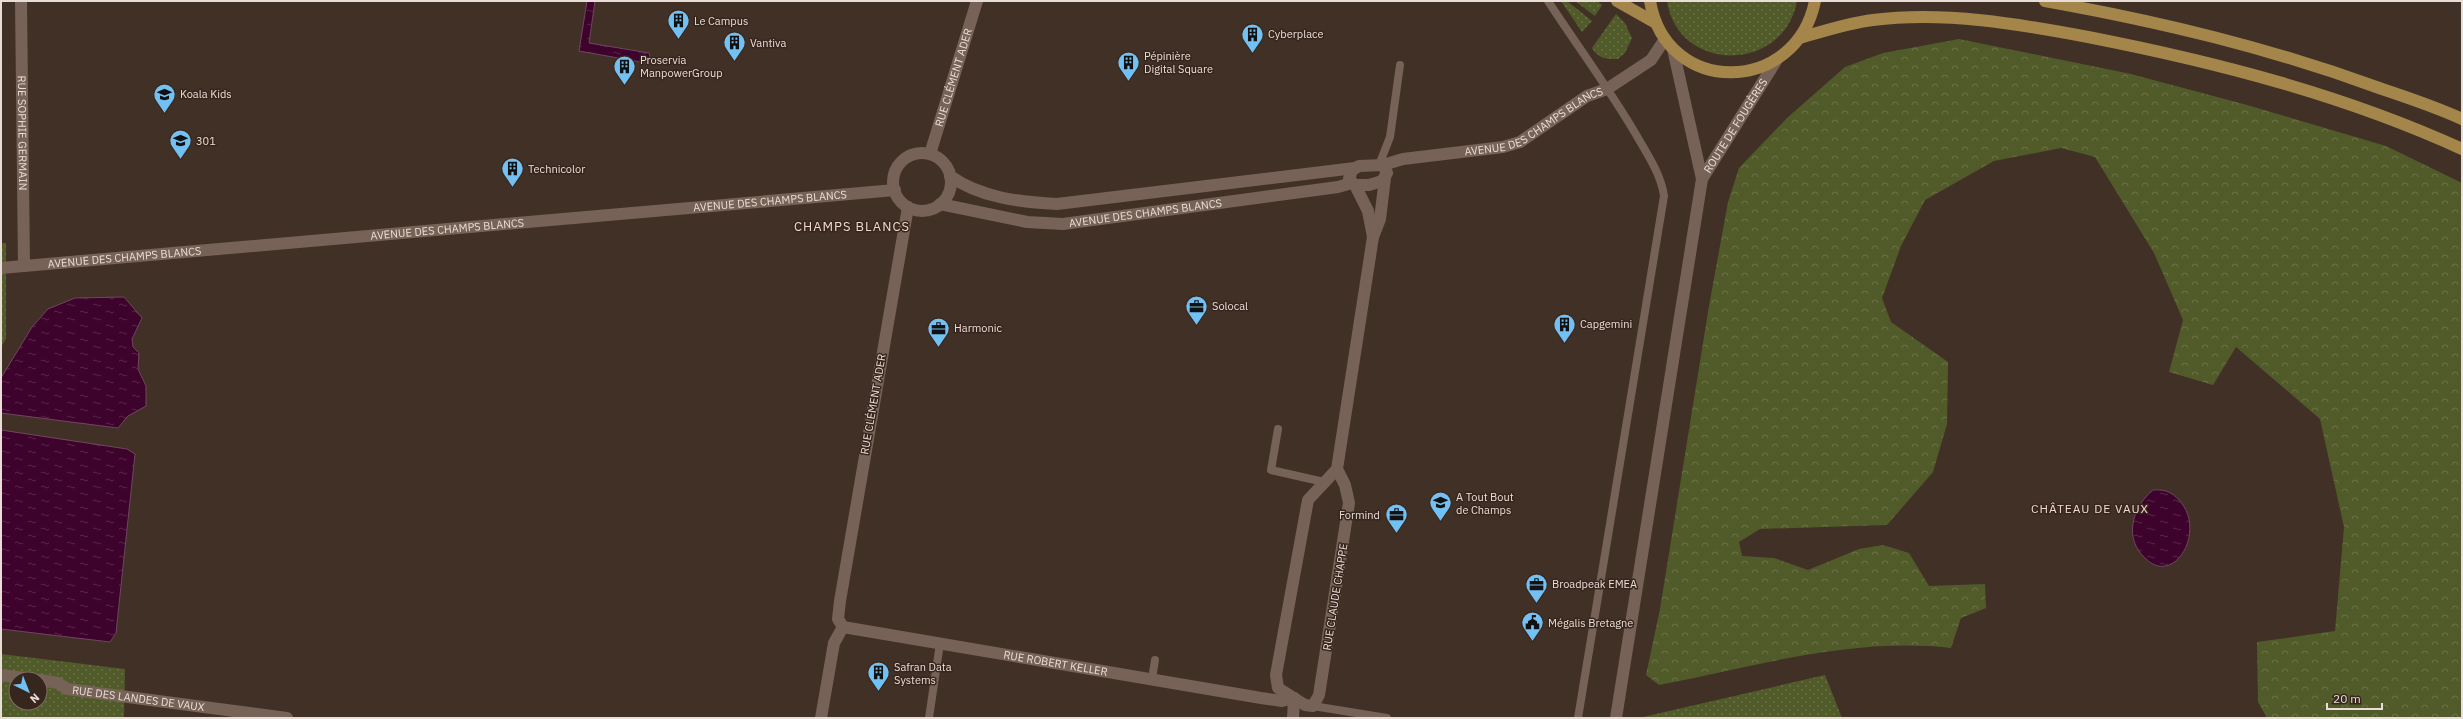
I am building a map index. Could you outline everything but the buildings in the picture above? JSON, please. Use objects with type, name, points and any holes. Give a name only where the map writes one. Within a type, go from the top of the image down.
[{"type":"main road","points":[[1617,1],[1656,23]]},
{"type":"main road","points":[[1650,1],[1656,23],[1674,49],[1699,65],[1722,72],[1740,73],[1758,69],[1776,61],[1800,38],[1810,21],[1815,1]]},
{"type":"main road","points":[[2045,1],[2126,15],[2245,43],[2347,76],[2462,119]]},
{"type":"main road","points":[[1800,38],[1875,19],[1927,17],[2026,25],[2120,43],[2235,69],[2323,96],[2429,134],[2462,149]]},
{"type":"street","name":"RUE SOPHIE GERMAIN","points":[[21,1],[24,266]]},
{"type":"street","name":"RUE CLÉMENT ADER","points":[[930,154],[977,1]]},
{"type":"street","name":"AVENUE DES CHAMPS BLANCS","points":[[950,176],[976,191],[1024,203],[1057,204],[1381,165],[1403,159],[1503,147],[1520,142],[1587,96],[1607,89],[1651,60],[1666,39]]},
{"type":"street","name":"ROUTE DE FOUGÈRES","points":[[1674,49],[1702,179]]},
{"type":"street","name":"ROUTE DE FOUGÈRES","points":[[1702,179],[1776,61]]},
{"type":"street","points":[[917,154],[930,154],[940,160],[950,176],[950,189],[940,204],[924,210],[908,207],[900,200],[894,190],[894,174],[901,163],[917,154]]},
{"type":"street","points":[[1313,706],[1306,705],[1278,688],[1276,675],[1308,500],[1337,469],[1373,237],[1380,219],[1387,170],[1381,165]]},
{"type":"street","points":[[1355,168],[1349,176],[1368,211],[1373,237]]},
{"type":"street","name":"AVENUE DES CHAMPS BLANCS","points":[[940,204],[1027,222],[1063,224],[1354,184],[1369,185],[1385,178]]},
{"type":"street","points":[[1616,718],[1702,179]]},
{"type":"street","name":"AVENUE DES CHAMPS BLANCS","points":[[1,268],[894,190]]},
{"type":"street","name":"RUE CLÉMENT ADER","points":[[843,627],[838,619],[840,601],[908,207]]},
{"type":"street","name":"RUE CLAUDE CHAPPE","points":[[1313,706],[1319,695],[1349,502],[1346,485],[1337,469]]},
{"type":"street","points":[[821,718],[834,643],[843,627]]},
{"type":"street","name":"RUE ROBERT KELLER","points":[[843,627],[1282,701],[1294,698]]},
{"type":"street","name":"RUE DES LANDES DE VAUX","points":[[48,681],[58,683],[67,689],[287,718]]},
{"type":"street","points":[[1293,718],[1294,698]]},
{"type":"lane","points":[[1548,1],[1607,89],[1654,166],[1662,183],[1664,196],[1578,718]]},
{"type":"lane","points":[[1381,165],[1390,137],[1400,65]]},
{"type":"lane","points":[[1278,429],[1271,470],[1324,482]]},
{"type":"lane","points":[[929,718],[940,643]]},
{"type":"lane","points":[[1152,679],[1155,660]]},
{"type":"lane","points":[[1313,706],[1387,718]]},
{"type":"green space","points":[[1561,1],[1567,1],[1592,21],[1582,32]]},
{"type":"green space","points":[[1575,1],[1597,1],[1602,5],[1595,16]]},
{"type":"green space","points":[[1667,1],[1797,1],[1788,25],[1773,42],[1753,52],[1731,55],[1710,52],[1690,42],[1675,25]]},
{"type":"green space","points":[[1616,14],[1625,23],[1632,38],[1625,53],[1618,59],[1603,58],[1592,48]]},
{"type":"green space","points":[[1959,39],[2131,74],[2247,105],[2386,146],[2462,183],[2462,718],[2267,718],[2258,702],[2257,642],[2335,631],[2344,527],[2320,419],[2236,347],[2213,385],[2169,372],[2183,320],[2154,253],[2095,157],[2061,148],[1994,161],[1925,200],[1901,246],[1882,298],[1891,322],[1948,362],[1947,424],[1933,472],[1887,525],[1760,529],[1739,542],[1742,556],[1774,558],[1808,570],[1859,549],[1883,545],[1909,553],[1929,586],[1985,584],[1986,608],[1961,618],[1951,648],[1878,646],[1841,650],[1804,655],[1659,685],[1646,675],[1660,609],[1709,306],[1728,202],[1739,168],[1787,118],[1845,67],[1883,53]]},
{"type":"green space","points":[[1,243],[6,243],[6,339],[1,347]]},
{"type":"green space","points":[[1,654],[125,669],[124,718],[1,718]]},
{"type":"green space","points":[[1825,675],[1842,718],[1643,718],[1643,717]]},
{"type":"water","points":[[587,1],[595,1],[589,43],[649,53],[652,64],[579,51]]},
{"type":"water","points":[[124,297],[142,318],[132,339],[133,347],[139,353],[138,369],[146,386],[146,406],[128,416],[118,428],[1,413],[1,378],[32,327],[48,309],[75,298]]},
{"type":"water","points":[[1,430],[127,449],[135,454],[116,633],[110,642],[1,629]]},
{"type":"water","points":[[2153,490],[2166,491],[2176,497],[2183,505],[2189,517],[2190,530],[2188,543],[2175,562],[2166,566],[2156,565],[2146,559],[2134,542],[2133,523],[2135,514],[2146,497]]},
{"type":"place","name":"Le Campus","points":[[678,40]]},
{"type":"place","name":"Cyberplace","points":[[1252,54]]},
{"type":"place","name":"Vantiva","points":[[735,62]]},
{"type":"place","name":"Pépinière Digital Square","points":[[1129,82]]},
{"type":"place","name":"Proservia ManpowerGroup","points":[[625,86]]},
{"type":"place","name":"Koala Kids","points":[[164,114]]},
{"type":"place","name":"301","points":[[181,160]]},
{"type":"place","name":"Technicolor","points":[[513,188]]},
{"type":"place","name":"Solocal","points":[[1196,326]]},
{"type":"place","name":"Capgemini","points":[[1564,344]]},
{"type":"place","name":"Harmonic","points":[[938,348]]},
{"type":"place","name":"A Tout Bout de Champs","points":[[1440,522]]},
{"type":"place","name":"Formind","points":[[1396,534]]},
{"type":"place","name":"Broadpeak EMEA","points":[[1537,604]]},
{"type":"place","name":"Mégalis Bretagne","points":[[1532,642]]},
{"type":"place","name":"Safran Data Systems","points":[[878,692]]},
{"type":"district","name":"CHAMPS BLANCS","points":[[852,226]]},
{"type":"district","name":"CHÂTEAU DE VAUX","points":[[2090,509]]}]
